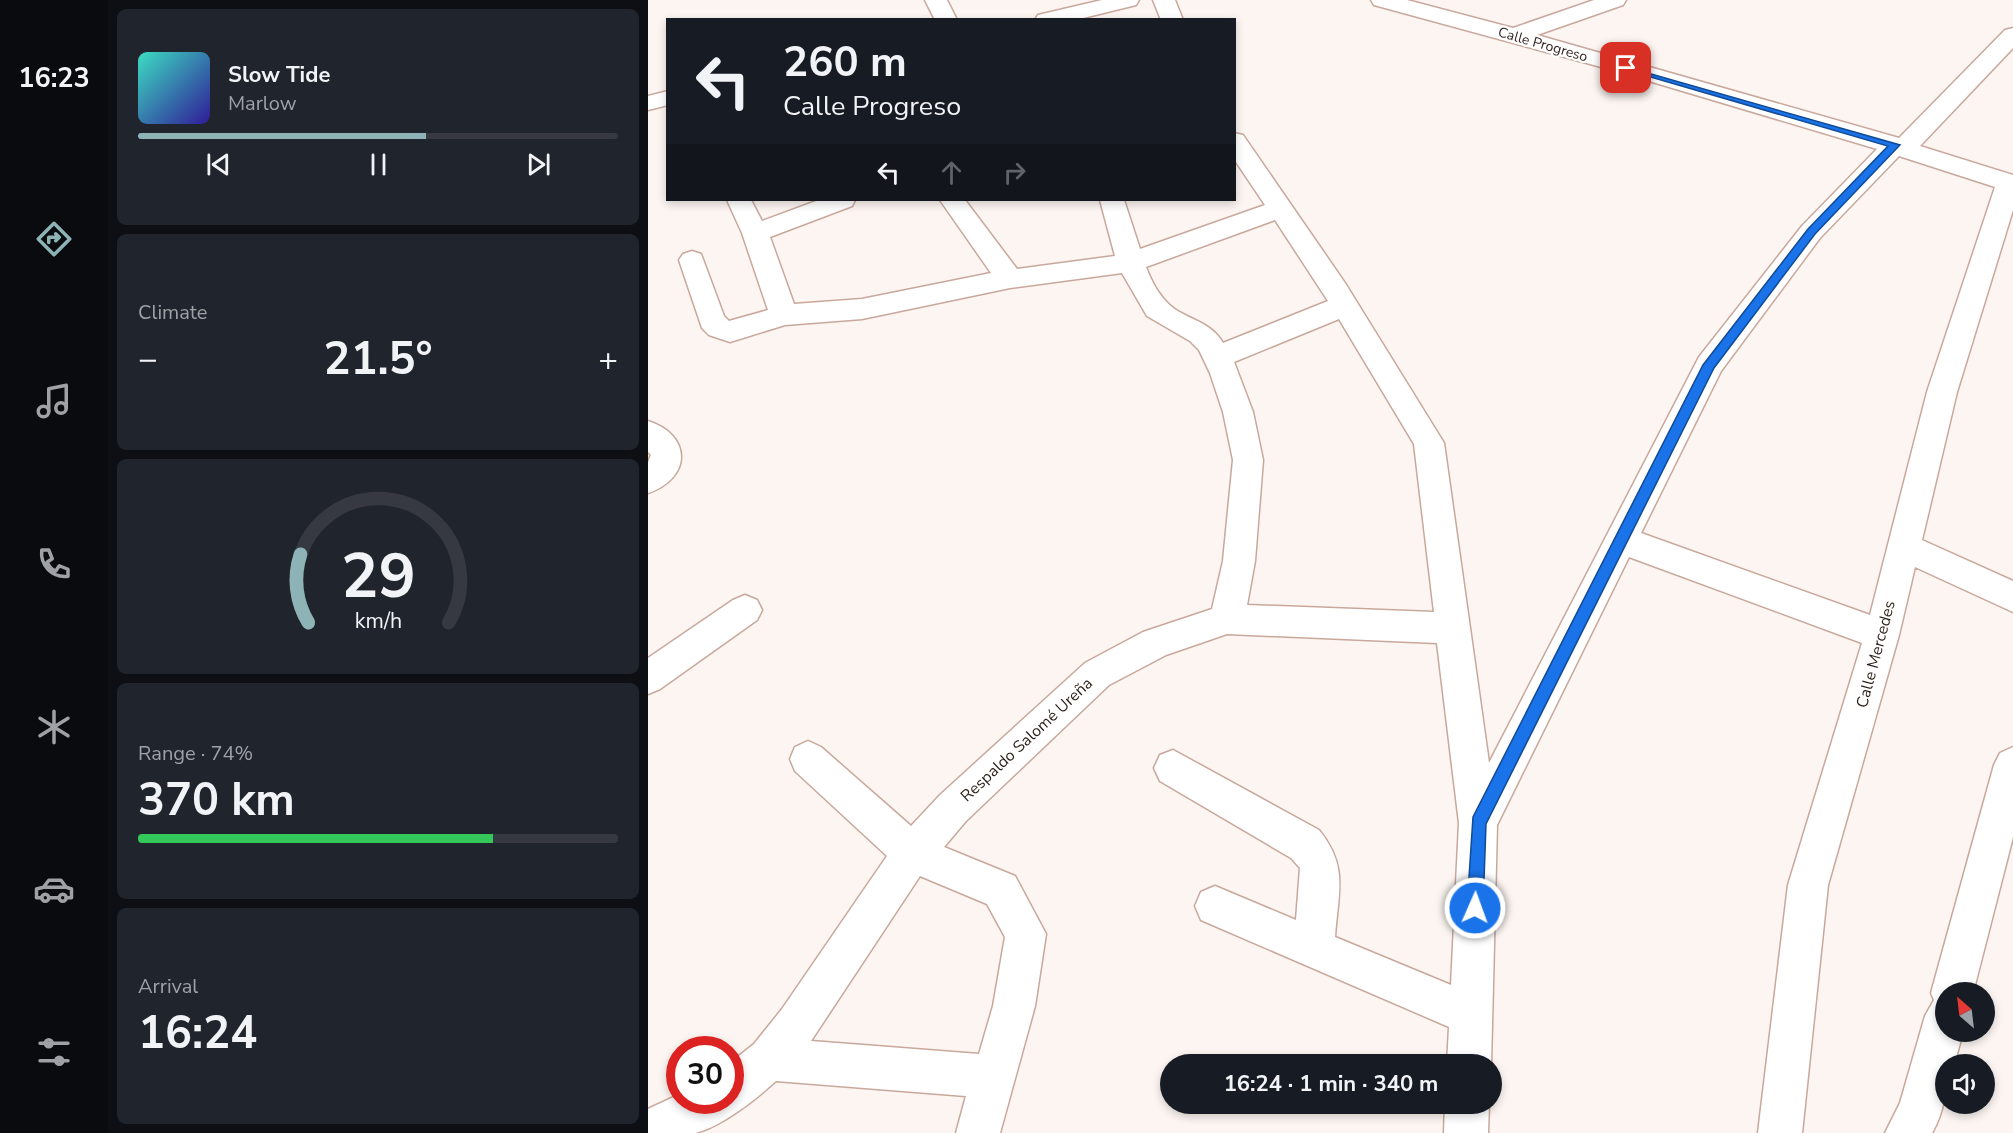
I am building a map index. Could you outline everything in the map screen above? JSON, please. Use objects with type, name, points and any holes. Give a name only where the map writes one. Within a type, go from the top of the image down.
[{"type":"street","points":[[936,0],[945,18]]},
{"type":"street","points":[[1054,18],[1128,0]]},
{"type":"street","points":[[1164,0],[1171,18]]},
{"type":"street","name":"Calle Progreso","points":[[1382,0],[1515,35],[1899,147],[2011,183]]},
{"type":"street","points":[[1515,35],[1615,0]]},
{"type":"street","points":[[1478,823],[1709,365],[1811,232],[2013,35]]},
{"type":"street","points":[[648,103],[666,98]]},
{"type":"street","points":[[1236,143],[1344,306],[1429,443],[1478,823],[1469,1054]]},
{"type":"street","name":"Calle Mercedes","points":[[1783,1133],[1808,885],[1882,635],[1902,546],[1942,392],[2011,183]]},
{"type":"street","points":[[739,201],[755,233],[784,315]]},
{"type":"street","points":[[755,233],[840,201]]},
{"type":"street","points":[[953,201],[1010,279]]},
{"type":"street","points":[[1112,201],[1131,262],[1156,309],[1201,334],[1219,356],[1247,443],[1248,460],[1239,561],[1227,619]]},
{"type":"street","points":[[692,260],[712,321],[719,328],[730,332],[784,315],[861,309],[1010,279],[1085,271],[1131,262],[1281,209]]},
{"type":"street","points":[[1219,356],[1344,306]]},
{"type":"street","points":[[648,433],[667,451],[667,461],[663,470],[648,480]]},
{"type":"street","points":[[1622,540],[1882,635]]},
{"type":"street","points":[[1902,546],[2013,597]]},
{"type":"street","points":[[651,669],[745,610]]},
{"type":"street","name":"Respaldo Salomé Ureña","points":[[744,1080],[769,1059],[797,1024],[912,853],[953,808],[1097,674],[1155,643],[1227,619],[1452,628]]},
{"type":"street","points":[[808,759],[912,853],[1001,890],[1026,934],[1014,1006],[978,1133]]},
{"type":"street","points":[[1955,982],[2013,765]]},
{"type":"street","points":[[1173,768],[1305,844],[1316,854],[1320,874],[1314,948]]},
{"type":"street","points":[[1215,906],[1471,1015]]},
{"type":"street","points":[[1907,1133],[1919,1113],[1939,1042]]},
{"type":"street","points":[[769,1059],[994,1077]]},
{"type":"street","points":[[648,1133],[686,1114]]},
{"type":"street","points":[[1466,1133],[1467,1114]]},
{"type":"route","points":[[1475,908],[1478,823],[1709,365],[1811,232],[1895,145],[1626,68]]}]
